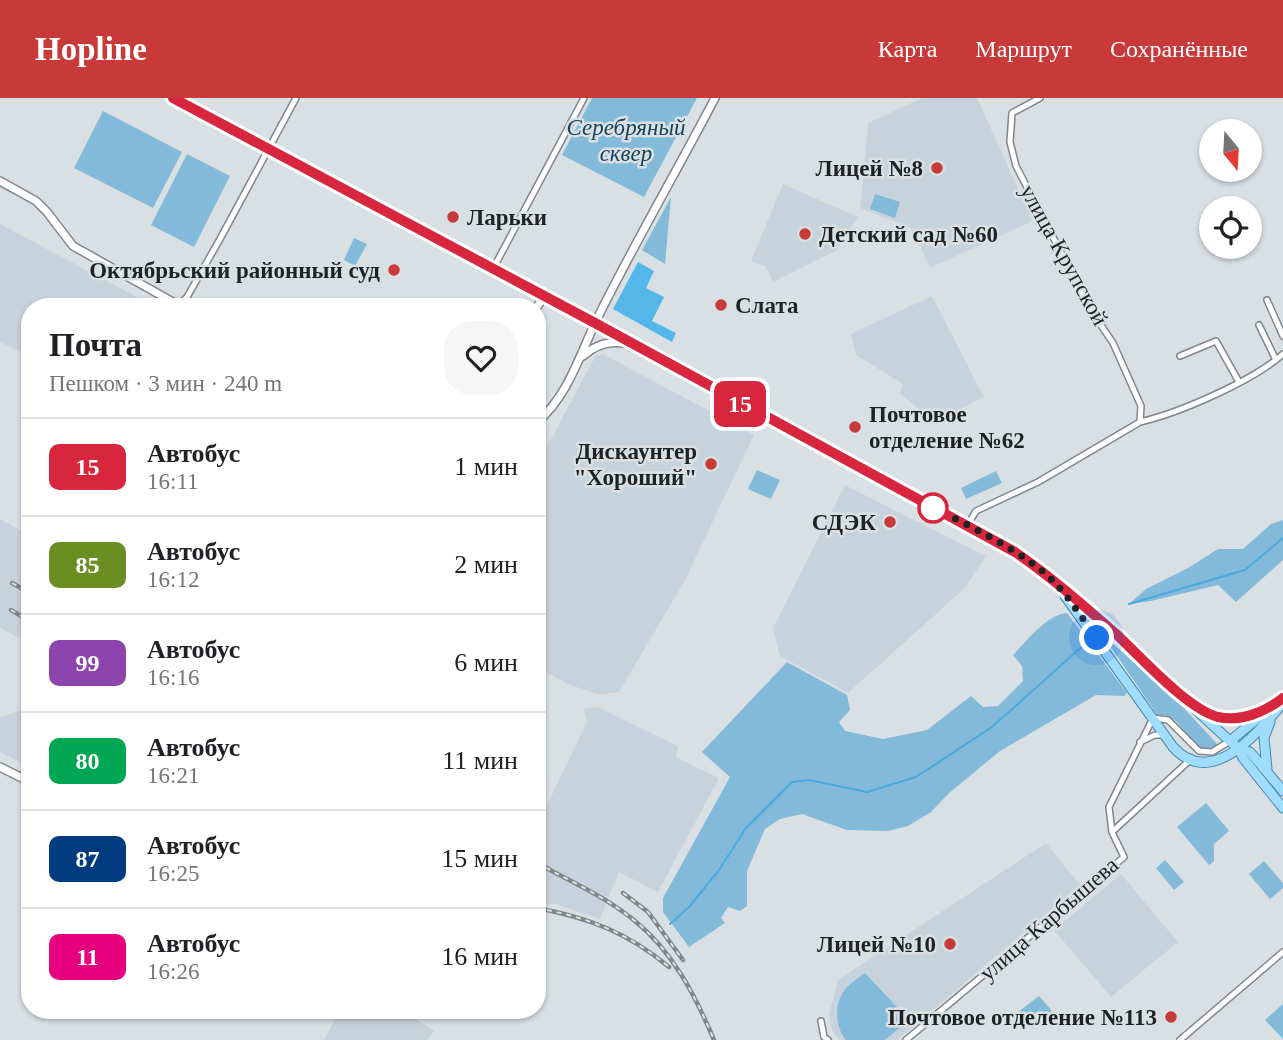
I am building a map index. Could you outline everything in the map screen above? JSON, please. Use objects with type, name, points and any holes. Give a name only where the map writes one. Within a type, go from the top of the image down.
[{"type":"main road","points":[[173,98],[595,323],[1015,552],[1054,581],[1196,707],[1230,741],[1240,749],[1250,752],[1283,791]]},
{"type":"main road","points":[[1054,581],[1177,751],[1191,759],[1222,759],[1240,749],[1271,711]]},
{"type":"main road","points":[[1230,741],[1283,701]]},
{"type":"main road","points":[[1196,707],[1228,718],[1271,711]]},
{"type":"main road","points":[[1267,771],[1264,738],[1271,711]]},
{"type":"main road","points":[[1240,749],[1243,758],[1283,808]]},
{"type":"street","points":[[186,298],[296,98]]},
{"type":"street","points":[[493,269],[584,98]]},
{"type":"street","points":[[546,415],[579,359],[595,323],[715,98]]},
{"type":"street","name":"улица Крупской","points":[[1040,98],[1012,113],[1010,142],[1016,166],[1092,312],[1113,343],[1141,406],[1140,422]]},
{"type":"street","points":[[0,181],[36,201],[73,246],[165,298]]},
{"type":"street","points":[[1267,300],[1283,336]]},
{"type":"street","points":[[1259,325],[1276,360]]},
{"type":"street","points":[[1180,356],[1216,341],[1239,382]]},
{"type":"street","points":[[579,359],[592,348],[610,342],[634,345]]},
{"type":"street","points":[[967,526],[976,511],[1038,482],[1140,422],[1163,416],[1239,382],[1283,354]]},
{"type":"street","points":[[1112,832],[1110,807],[1153,718],[1168,720],[1199,751],[1212,751],[1230,741]]},
{"type":"street","points":[[1140,742],[1155,735],[1164,735]]},
{"type":"street","name":"улица Карбышева","points":[[906,1040],[1124,857],[1112,832],[1191,759]]},
{"type":"street","points":[[0,767],[21,778]]},
{"type":"street","points":[[1180,1040],[1283,952]]},
{"type":"street","points":[[821,1021],[824,1037],[828,1040]]},
{"type":"shaded area","name":"Лицей №8","points":[[922,98],[977,98],[1033,221],[930,268],[913,229],[860,208],[868,123]]},
{"type":"shaded area","name":"Детский сад №60","points":[[783,184],[858,217],[837,250],[773,282],[766,267],[751,261]]},
{"type":"shaded area","points":[[0,224],[139,298],[21,298],[21,352],[0,342]]},
{"type":"shaded area","points":[[638,262],[654,271],[646,288],[664,297],[652,321],[676,333],[672,342],[613,309]]},
{"type":"shaded area","points":[[932,296],[984,397],[934,423],[900,393],[903,384],[856,355],[851,334]]},
{"type":"shaded area","points":[[603,354],[754,435],[684,582],[619,692],[603,694],[568,684],[546,672],[546,448],[595,357]]},
{"type":"shaded area","points":[[845,485],[986,556],[965,588],[848,693],[780,656],[773,628]]},
{"type":"shaded area","points":[[0,519],[21,530],[21,638],[0,628]]},
{"type":"shaded area","points":[[597,707],[678,746],[676,757],[719,778],[658,892],[619,872],[600,919],[546,904],[546,807],[587,722],[584,709]]},
{"type":"shaded area","points":[[21,710],[21,762],[0,752],[0,718]]},
{"type":"shaded area","name":"Лицей №10","points":[[1046,843],[1080,885],[897,1040],[840,1040],[835,1035],[829,1015],[838,980]]},
{"type":"shaded area","points":[[1121,874],[1178,942],[1111,997],[1054,930]]},
{"type":"shaded area","points":[[335,1019],[416,1019],[434,1031],[427,1040],[324,1040]]},
{"type":"green space","name":"Серебряный сквер","points":[[592,98],[697,98],[644,197],[562,155]]},
{"type":"green space","points":[[103,111],[182,152],[153,208],[74,168]]},
{"type":"green space","points":[[187,154],[230,176],[194,247],[151,225]]},
{"type":"green space","points":[[875,194],[900,202],[895,218],[870,209]]},
{"type":"green space","points":[[671,197],[665,264],[642,250]]},
{"type":"green space","points":[[354,238],[367,244],[355,266],[344,260]]},
{"type":"green space","points":[[757,470],[780,480],[771,499],[748,489]]},
{"type":"green space","points":[[996,471],[1002,483],[966,499],[961,488]]},
{"type":"green space","points":[[1283,520],[1283,560],[1236,602],[1218,585],[1129,604],[1146,589],[1218,549],[1243,549],[1271,524]]},
{"type":"green space","points":[[1067,613],[1127,693],[1124,696],[1096,695],[1000,751],[948,794],[931,812],[908,826],[888,831],[847,830],[802,814],[780,819],[765,829],[747,871],[747,906],[740,911],[728,907],[721,918],[725,923],[689,947],[663,912],[663,898],[730,777],[702,752],[787,662],[847,695],[850,710],[839,722],[845,731],[883,739],[927,730],[971,696],[983,707],[998,706],[1023,681],[1022,666],[1013,655],[1044,623]]},
{"type":"green space","points":[[1102,634],[1179,703],[1219,746],[1197,748],[1176,721],[1166,715],[1158,716]]},
{"type":"green space","points":[[1206,803],[1229,831],[1214,844],[1214,861],[1209,865],[1177,827]]},
{"type":"green space","points":[[1165,860],[1184,882],[1174,890],[1156,868]]},
{"type":"green space","points":[[1264,861],[1283,883],[1283,888],[1270,899],[1249,874]]},
{"type":"green space","points":[[865,973],[909,1020],[885,1040],[846,1040],[839,1028],[837,1014],[840,999],[847,987]]},
{"type":"green space","points":[[1039,996],[1052,1011],[1032,1028],[1018,1012]]},
{"type":"green space","points":[[1283,1004],[1283,1039],[1265,1020]]},
{"type":"waterway","points":[[1129,604],[1245,570],[1283,538]]},
{"type":"waterway","points":[[670,924],[689,907],[719,870],[746,828],[792,782],[809,780],[867,792],[916,777],[992,727],[1086,643]]},
{"type":"railway","points":[[12,583],[21,588]]},
{"type":"railway","points":[[11,610],[21,616]]},
{"type":"railway","points":[[546,868],[612,904],[649,933],[682,975],[714,1040]]},
{"type":"railway","points":[[623,893],[648,912],[683,960]]},
{"type":"railway","points":[[546,910],[608,928],[639,945],[669,967]]},
{"type":"bus line","name":"15","points":[[173,98],[595,323],[1015,552],[1113,631],[1196,707],[1217,716],[1241,717],[1269,709],[1283,698]]},
{"type":"place","name":"Лицей №8","points":[[937,168]]},
{"type":"place","name":"Ларьки","points":[[453,217]]},
{"type":"place","name":"Детский сад №60","points":[[805,234]]},
{"type":"place","name":"Октябрьский районный суд","points":[[394,270]]},
{"type":"place","name":"Слата","points":[[721,305]]},
{"type":"place","name":"Почтовое отделение №62","points":[[855,427]]},
{"type":"place","name":"Дискаунтер \"Хороший\"","points":[[711,464]]},
{"type":"place","name":"СДЭК","points":[[890,522]]},
{"type":"place","name":"Лицей №10","points":[[950,944]]},
{"type":"place","name":"Почтовое отделение №113","points":[[1171,1017]]},
{"type":"route","points":[[933,508],[1015,552],[1038,568],[1054,581],[1097,638]]}]
